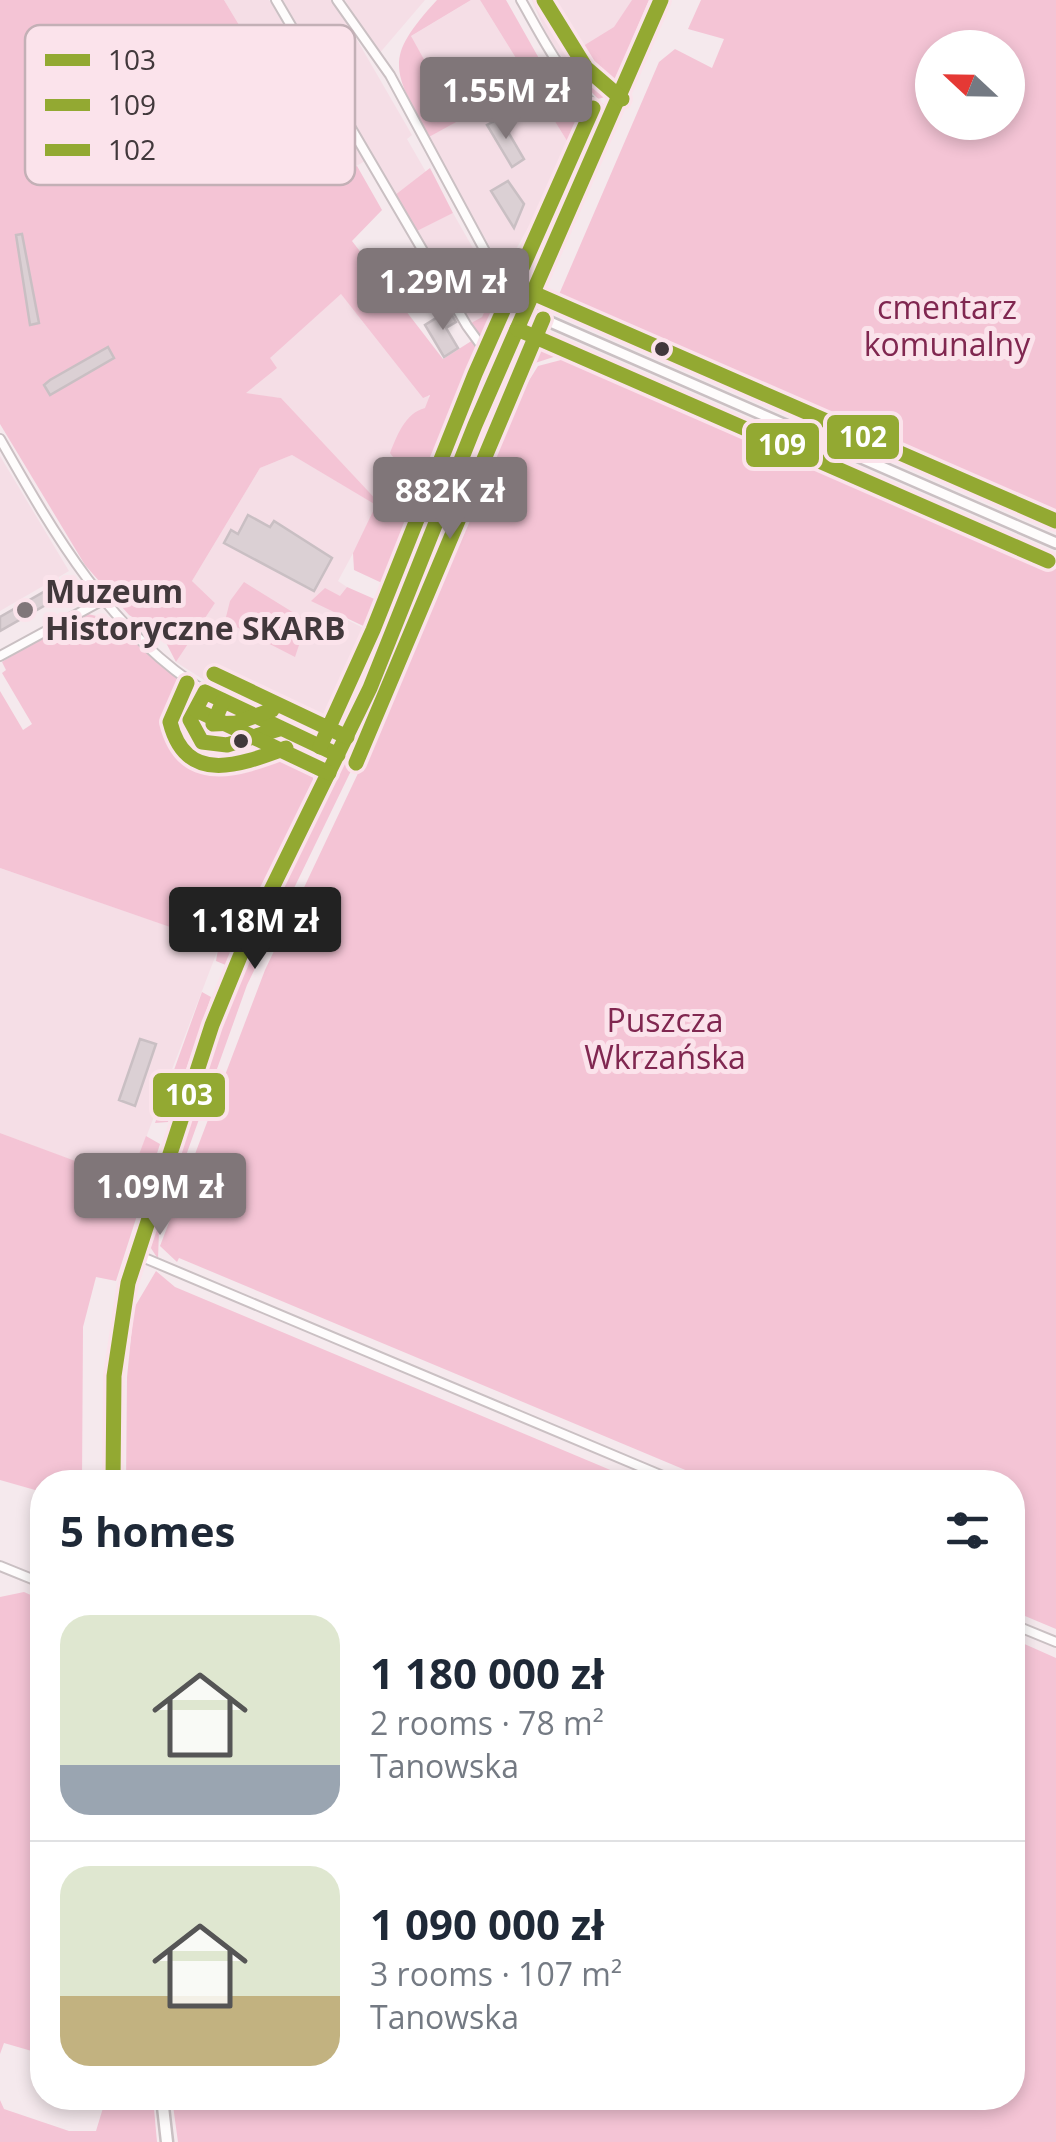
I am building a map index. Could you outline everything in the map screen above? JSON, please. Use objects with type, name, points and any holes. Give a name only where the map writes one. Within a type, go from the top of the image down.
[{"type":"main road","points":[[113,1470],[114,1376],[134,1254],[225,989],[338,755],[502,363],[661,0]]},
{"type":"main road","points":[[163,2110],[167,2142]]},
{"type":"street","points":[[276,0],[291,25]]},
{"type":"street","points":[[338,0],[390,75],[492,264],[531,296]]},
{"type":"street","points":[[522,0],[575,83],[611,116]]},
{"type":"street","points":[[355,135],[467,326],[483,348],[502,363]]},
{"type":"street","points":[[525,311],[1056,543]]},
{"type":"street","points":[[0,439],[58,540],[102,600],[205,692],[338,755]]},
{"type":"street","points":[[0,656],[102,600]]},
{"type":"street","points":[[134,1254],[649,1470]]},
{"type":"street","points":[[0,1566],[30,1579]]},
{"type":"street","points":[[1025,1629],[1056,1642]]},
{"type":"shaded area","points":[[224,0],[269,0],[284,25],[239,25]]},
{"type":"shaded area","points":[[283,0],[334,0],[348,25],[297,25]]},
{"type":"shaded area","points":[[345,0],[425,0],[378,55]]},
{"type":"shaded area","points":[[471,0],[480,0],[572,149],[504,271],[427,138],[411,36]]},
{"type":"shaded area","points":[[532,0],[634,0],[614,33],[568,64],[550,43]]},
{"type":"shaded area","points":[[355,36],[412,135],[407,139],[426,172],[395,195],[355,125]]},
{"type":"shaded area","points":[[355,144],[365,161],[355,167]]},
{"type":"shaded area","points":[[453,213],[478,257],[498,280],[482,317],[471,323],[415,232]]},
{"type":"shaded area","points":[[341,294],[434,403],[338,581],[347,587],[334,613],[377,635],[339,719],[329,729],[312,732],[235,700],[176,662],[215,603],[192,581],[260,468],[292,455],[372,502],[281,398],[245,394],[268,357]]},
{"type":"shaded area","points":[[0,456],[69,571],[0,611]]},
{"type":"shaded area","points":[[0,868],[220,944],[129,1182],[0,1133]]},
{"type":"green space","points":[[0,0],[224,0],[239,25],[25,25],[25,185],[355,185],[357,166],[382,210],[352,241],[443,359],[473,340],[486,359],[481,364],[486,368],[436,487],[420,468],[397,462],[390,453],[403,426],[425,408],[430,395],[423,398],[341,294],[270,358],[277,368],[246,393],[281,398],[397,522],[404,518],[419,529],[397,590],[354,570],[353,553],[376,505],[292,455],[260,468],[192,581],[215,603],[176,662],[162,635],[129,615],[85,565],[0,424]]},
{"type":"green space","points":[[437,0],[471,0],[411,36],[458,121],[427,138],[407,96],[399,66],[407,38]]},
{"type":"green space","points":[[480,0],[506,0],[580,131],[581,142],[572,149]]},
{"type":"green space","points":[[632,0],[649,0],[608,96],[598,99],[574,73],[571,59],[575,51],[614,27]]},
{"type":"green space","name":"cmentarz komunalny","points":[[701,0],[1056,0],[1056,532],[578,322],[554,306],[659,62],[675,49],[712,68],[724,39],[688,29]]},
{"type":"green space","points":[[430,168],[453,213],[415,232],[395,195]]},
{"type":"green space","points":[[493,292],[515,306],[494,349],[485,344],[471,323],[482,317]]},
{"type":"green space","points":[[541,328],[550,329],[548,335],[575,350],[532,364],[495,420],[365,742],[247,985],[159,1231],[158,1259],[145,1239],[207,1050],[248,945],[374,690],[497,384],[517,343]]},
{"type":"green space","name":"Puszcza Wkrzańska","points":[[584,354],[607,360],[1056,557],[1056,1629],[1025,1616],[1025,1470],[685,1470],[179,1258],[177,1262],[160,1246],[265,970],[387,712],[502,424],[538,366]]},
{"type":"green space","points":[[244,582],[307,621],[295,657],[225,621],[230,601]]},
{"type":"green space","points":[[347,587],[388,605],[391,610],[380,634],[311,601],[325,588],[340,596]]},
{"type":"green space","points":[[88,614],[117,621],[192,689],[193,700],[182,702],[179,733],[185,730],[204,751],[225,752],[275,736],[298,747],[311,765],[313,783],[228,966],[216,961],[219,944],[0,868],[0,691],[23,730],[32,724],[2,673],[6,670],[2,662],[72,618]]},
{"type":"green space","points":[[212,702],[235,712],[247,723],[221,732],[210,729],[202,713]]},
{"type":"green space","points":[[202,992],[211,997],[168,1122],[155,1123]]},
{"type":"green space","points":[[0,1133],[129,1181],[146,1136],[160,1144],[116,1281],[96,1277],[83,1327],[82,1470],[30,1470],[30,1489],[0,1480]]},
{"type":"green space","points":[[156,1271],[175,1287],[610,1470],[126,1470],[127,1377],[134,1308]]},
{"type":"green space","points":[[24,1592],[30,1595],[30,2051],[4,2043],[0,2054],[0,1597]]},
{"type":"green space","points":[[1025,1644],[1056,1658],[1056,2142],[178,2142],[174,2110],[1025,2110]]},
{"type":"green space","points":[[0,2100],[4,2109],[69,2131],[96,2131],[102,2110],[154,2110],[157,2142],[0,2142]]},
{"type":"building","points":[[500,118],[524,159],[512,167],[487,125]]},
{"type":"building","points":[[508,181],[524,204],[514,228],[491,191]]},
{"type":"building","points":[[22,234],[39,323],[30,325],[16,235]]},
{"type":"building","points":[[449,310],[456,322],[446,328],[458,348],[444,357],[425,325]]},
{"type":"building","points":[[108,347],[114,358],[50,395],[44,385],[50,380]]},
{"type":"building","points":[[248,515],[270,527],[274,521],[332,558],[314,591],[224,543],[231,530],[238,534]]},
{"type":"building","name":"Muzeum Historyczne SKARB","points":[[57,578],[68,598],[60,602],[58,598],[0,631],[0,617],[52,587],[49,583]]},
{"type":"building","points":[[140,1039],[156,1044],[135,1106],[119,1100]]},
{"type":"transit line","name":"102","points":[[544,0],[586,68],[622,99]]},
{"type":"transit line","name":"103","points":[[113,1470],[114,1376],[128,1283],[212,1025],[248,937],[370,688],[475,425],[661,0]]},
{"type":"transit line","name":"102","points":[[320,747],[373,630],[475,374],[593,108]]},
{"type":"transit line","name":"102","points":[[533,293],[1056,521]]},
{"type":"transit line","name":"109","points":[[356,763],[543,319]]},
{"type":"transit line","name":"109","points":[[517,329],[1048,561]]},
{"type":"transit line","name":"102","points":[[214,674],[347,737]]},
{"type":"transit line","name":"109","points":[[187,683],[170,722],[188,755],[202,763],[233,764],[286,748]]},
{"type":"transit line","name":"103","points":[[205,692],[338,755]]},
{"type":"transit line","name":"103","points":[[205,692],[190,720],[202,742],[227,745],[279,729]]},
{"type":"transit line","name":"102","points":[[223,701],[213,724],[236,723],[272,710]]},
{"type":"transit line","name":"109","points":[[196,710],[329,773]]},
{"type":"place","name":"Muzeum Historyczne SKARB","points":[[25,610]]}]
